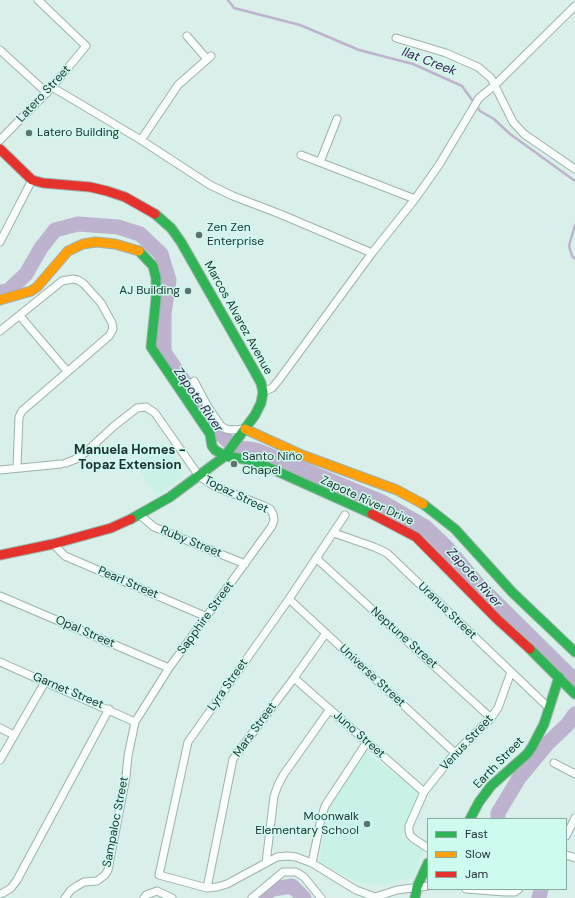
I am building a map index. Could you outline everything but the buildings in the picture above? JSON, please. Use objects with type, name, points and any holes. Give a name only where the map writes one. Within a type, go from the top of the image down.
[{"type":"main road","points":[[0,149],[32,180]]},
{"type":"main road","name":"Marcos Alvarez Avenue","points":[[0,555],[53,544],[111,528],[140,515],[170,497],[227,453],[255,415],[261,403],[263,392],[261,383],[255,372],[185,249],[171,228],[159,217],[139,204],[107,191],[90,187],[55,185],[32,180]]},
{"type":"main road","points":[[0,300],[31,291],[37,287],[68,251],[83,244],[96,242],[115,244],[139,251],[152,266],[156,278],[157,289],[151,347],[210,434],[212,446],[218,452],[227,453]]},
{"type":"main road","name":"Zapote River Drive","points":[[245,429],[302,455],[397,490],[426,506],[455,529],[512,592],[575,652]]},
{"type":"main road","name":"Zapote River Drive","points":[[227,453],[261,464],[374,515],[416,537],[497,619],[575,694]]},
{"type":"main road","name":"Earth Street","points":[[471,818],[479,802],[491,786],[527,754],[532,747],[544,724],[559,677]]},
{"type":"main road","points":[[415,893],[427,865]]},
{"type":"street","name":"Latero Street","points":[[0,140],[52,87],[86,46],[38,0]]},
{"type":"street","points":[[263,392],[272,388],[372,253],[415,199],[439,165],[479,98],[495,85],[575,6]]},
{"type":"street","points":[[141,140],[178,85],[209,58],[187,36]]},
{"type":"street","points":[[396,38],[446,53],[478,67],[491,78],[514,122],[524,134],[575,169]]},
{"type":"street","points":[[0,50],[46,93]]},
{"type":"street","points":[[52,87],[141,140],[210,185],[233,196],[372,253]]},
{"type":"street","points":[[320,162],[337,119]]},
{"type":"street","points":[[301,155],[415,199]]},
{"type":"street","points":[[0,242],[32,180]]},
{"type":"street","points":[[0,331],[55,286],[67,279],[78,280],[84,284],[101,303],[112,323],[112,332],[109,336],[22,411],[19,417],[17,467]]},
{"type":"street","points":[[20,316],[67,371]]},
{"type":"street","points":[[194,381],[211,412],[221,426],[231,430],[245,429]]},
{"type":"street","points":[[0,470],[17,467],[63,464],[76,459],[137,408],[146,407],[155,413],[199,476]]},
{"type":"street","name":"Topaz Street","points":[[199,476],[214,486],[264,506],[273,514]]},
{"type":"street","name":"Sapphire Street","points":[[135,722],[169,668],[272,526],[274,520],[273,514]]},
{"type":"street","name":"Ruby Street","points":[[140,515],[154,527],[245,564]]},
{"type":"street","name":"Lyra Street","points":[[206,888],[159,875],[188,742],[289,599],[345,515]]},
{"type":"street","name":"Uranus Street","points":[[334,533],[387,553],[549,708]]},
{"type":"street","name":"Pearl Street","points":[[53,544],[65,556],[207,617]]},
{"type":"street","name":"Neptune Street","points":[[316,558],[491,718]]},
{"type":"street","name":"Opal Street","points":[[0,596],[169,668]]},
{"type":"street","name":"Universe Street","points":[[289,599],[455,753]]},
{"type":"street","name":"Mars Street","points":[[206,888],[233,759],[326,633]]},
{"type":"street","name":"Garnet Street","points":[[0,662],[109,709],[135,722]]},
{"type":"street","name":"Venus Street","points":[[427,847],[414,839],[410,835],[409,831],[409,826],[424,792],[455,753],[491,718],[498,708],[511,672]]},
{"type":"street","name":"Juno Street","points":[[294,678],[424,792]]},
{"type":"street","points":[[0,760],[45,682]]},
{"type":"street","points":[[0,894],[11,888],[17,880],[109,709]]},
{"type":"street","points":[[266,863],[274,796],[278,785],[284,774],[330,709]]},
{"type":"street","name":"Sampaloc Street","points":[[65,898],[71,890],[77,886],[101,879],[108,870],[135,722]]},
{"type":"street","points":[[0,728],[14,735]]},
{"type":"street","points":[[312,864],[325,806],[367,742]]},
{"type":"street","points":[[554,764],[575,774]]},
{"type":"street","points":[[567,834],[575,818]]},
{"type":"street","points":[[206,888],[227,884],[277,857],[287,856],[296,857],[312,864],[356,890],[373,897],[397,890],[415,893],[427,887]]},
{"type":"street","points":[[252,898],[283,872],[296,872],[304,877],[321,898]]},
{"type":"street","points":[[479,890],[505,892],[515,892],[518,890]]},
{"type":"street","points":[[144,898],[146,895],[157,891],[172,898]]},
{"type":"shaded area","points":[[164,443],[181,466],[182,473],[181,478],[157,496],[135,463]]},
{"type":"shaded area","name":"Moonwalk Elementary School","points":[[365,751],[419,793],[402,838],[424,850],[413,878],[385,884],[358,883],[319,862],[328,810]]},
{"type":"water","points":[[247,441],[259,443],[385,495],[430,521],[452,542],[484,580],[575,670],[575,688],[462,578],[425,538],[359,505],[260,460],[239,454],[237,452],[242,444]]},
{"type":"waterway","name":"Ilat Creek","points":[[228,0],[234,8],[300,25],[359,50],[413,64],[462,86],[480,111],[494,119],[510,134],[575,181]]},
{"type":"waterway","name":"Zapote River","points":[[0,292],[8,291],[26,274],[41,248],[55,230],[78,224],[118,227],[140,234],[161,254],[169,280],[164,314],[164,352],[218,432],[229,442],[238,447],[260,454]]},
{"type":"waterway","name":"Ilat Creek","points":[[575,225],[569,246],[572,256],[575,259]]},
{"type":"waterway","points":[[498,818],[498,813],[519,778],[548,743],[567,725],[575,714]]},
{"type":"waterway","points":[[258,898],[273,889],[292,886],[304,898]]},
{"type":"waterway","points":[[539,898],[541,890]]},
{"type":"traffic: fast","points":[[131,519],[170,497],[225,456],[255,415],[261,403],[263,392],[261,383],[255,372],[181,242],[171,228],[155,214]]},
{"type":"traffic: fast","points":[[139,251],[153,266],[156,278],[156,299],[151,347],[210,434],[212,446],[215,450],[225,456],[250,460],[261,464],[372,514]]},
{"type":"traffic: fast","points":[[423,504],[455,529],[512,592],[575,652]]},
{"type":"traffic: fast","points":[[530,649],[575,694]]},
{"type":"traffic: fast","points":[[471,818],[479,802],[491,786],[527,754],[532,747],[544,724],[559,677]]},
{"type":"traffic: fast","points":[[415,898],[417,887],[427,865]]},
{"type":"traffic: slow","points":[[0,300],[31,291],[37,287],[68,251],[83,244],[96,242],[115,244],[139,251]]},
{"type":"traffic: slow","points":[[245,429],[302,455],[397,490],[423,504]]},
{"type":"traffic: jam","points":[[0,149],[32,180],[43,183],[90,187],[107,191],[125,197],[155,214]]},
{"type":"traffic: jam","points":[[372,514],[416,537],[497,619],[530,649]]},
{"type":"traffic: jam","points":[[0,555],[53,544],[111,528],[131,519]]},
{"type":"place","name":"Latero Building","points":[[29,133]]},
{"type":"place","name":"Zen Zen Enterprise","points":[[199,235]]},
{"type":"place","name":"AJ Building","points":[[188,291]]},
{"type":"place","name":"Santo Niño Chapel","points":[[234,464]]},
{"type":"place","name":"Moonwalk Elementary School","points":[[367,824]]},
{"type":"district","name":"Manuela Homes - Topaz Extension","points":[[130,458]]}]
